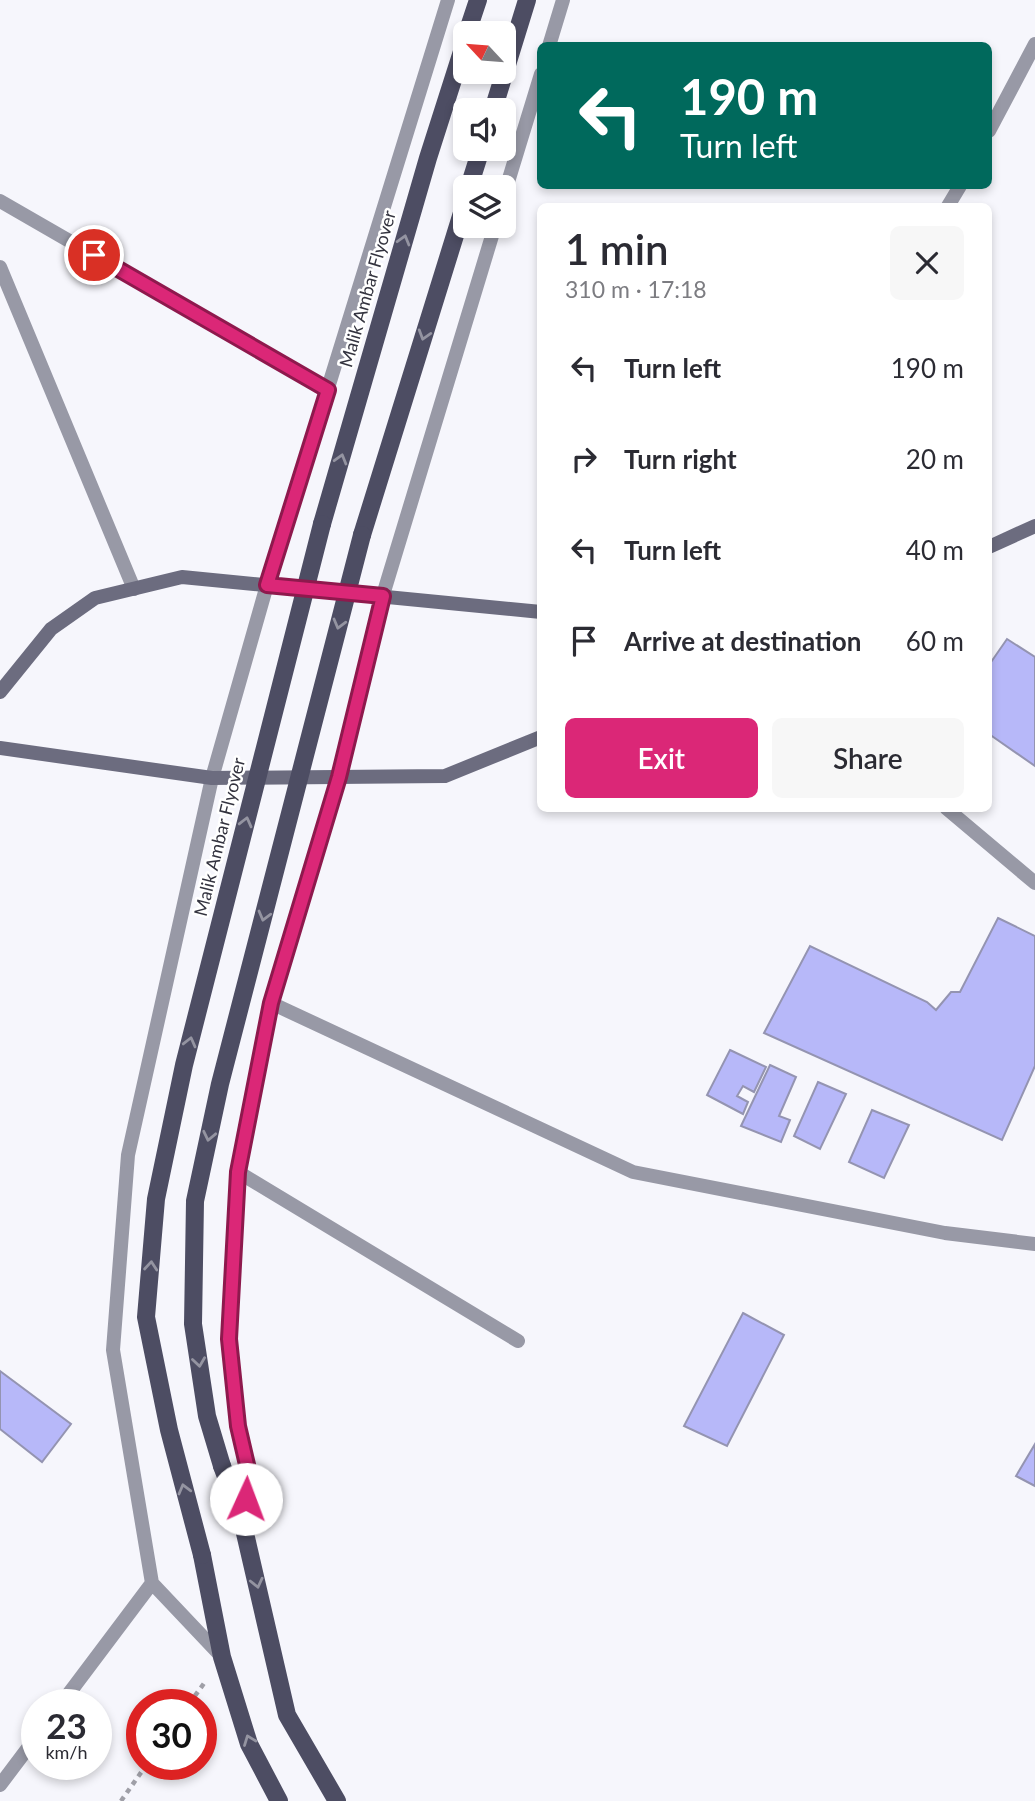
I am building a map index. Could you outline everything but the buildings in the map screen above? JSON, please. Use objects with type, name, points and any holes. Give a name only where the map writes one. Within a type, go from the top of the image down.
[{"type":"main road","points":[[471,21],[478,0]]},
{"type":"main road","points":[[497,98],[527,0]]},
{"type":"main road","name":"Malik Ambar Flyover","points":[[279,1801],[249,1744],[222,1657],[202,1555],[169,1430],[146,1317],[156,1199],[184,1065],[322,524],[453,80]]},
{"type":"main road","points":[[337,1801],[287,1715],[241,1516],[207,1416],[194,1324],[195,1201],[220,1084],[362,534],[454,238]]},
{"type":"street","points":[[222,1657],[152,1583],[113,1350],[128,1155],[212,778],[267,585],[448,0]]},
{"type":"street","points":[[550,42],[563,0]]},
{"type":"street","points":[[992,125],[1035,44]]},
{"type":"street","points":[[510,175],[537,87]]},
{"type":"street","points":[[0,201],[328,390]]},
{"type":"street","points":[[241,1516],[251,1482],[238,1426],[229,1339],[238,1172],[271,1003],[339,777],[383,596],[491,238]]},
{"type":"street","points":[[0,267],[134,589]]},
{"type":"street","points":[[992,546],[1035,526]]},
{"type":"street","points":[[0,692],[51,629],[94,598],[182,577],[537,612]]},
{"type":"street","points":[[0,748],[212,778],[445,776],[537,739]]},
{"type":"street","points":[[942,812],[958,821]]},
{"type":"street","points":[[950,812],[1035,883]]},
{"type":"street","points":[[271,1003],[633,1172],[945,1233],[1035,1244]]},
{"type":"street","points":[[238,1172],[518,1341]]},
{"type":"street","points":[[1018,1241],[1035,1230]]},
{"type":"street","points":[[72,1689],[152,1583]]},
{"type":"street","points":[[0,1785],[21,1757]]},
{"type":"path","points":[[121,1801],[136,1780]]},
{"type":"route","points":[[94,255],[328,390],[267,585],[383,596],[339,777],[271,1003],[238,1172],[229,1339],[238,1426],[251,1482],[246,1499]]}]
